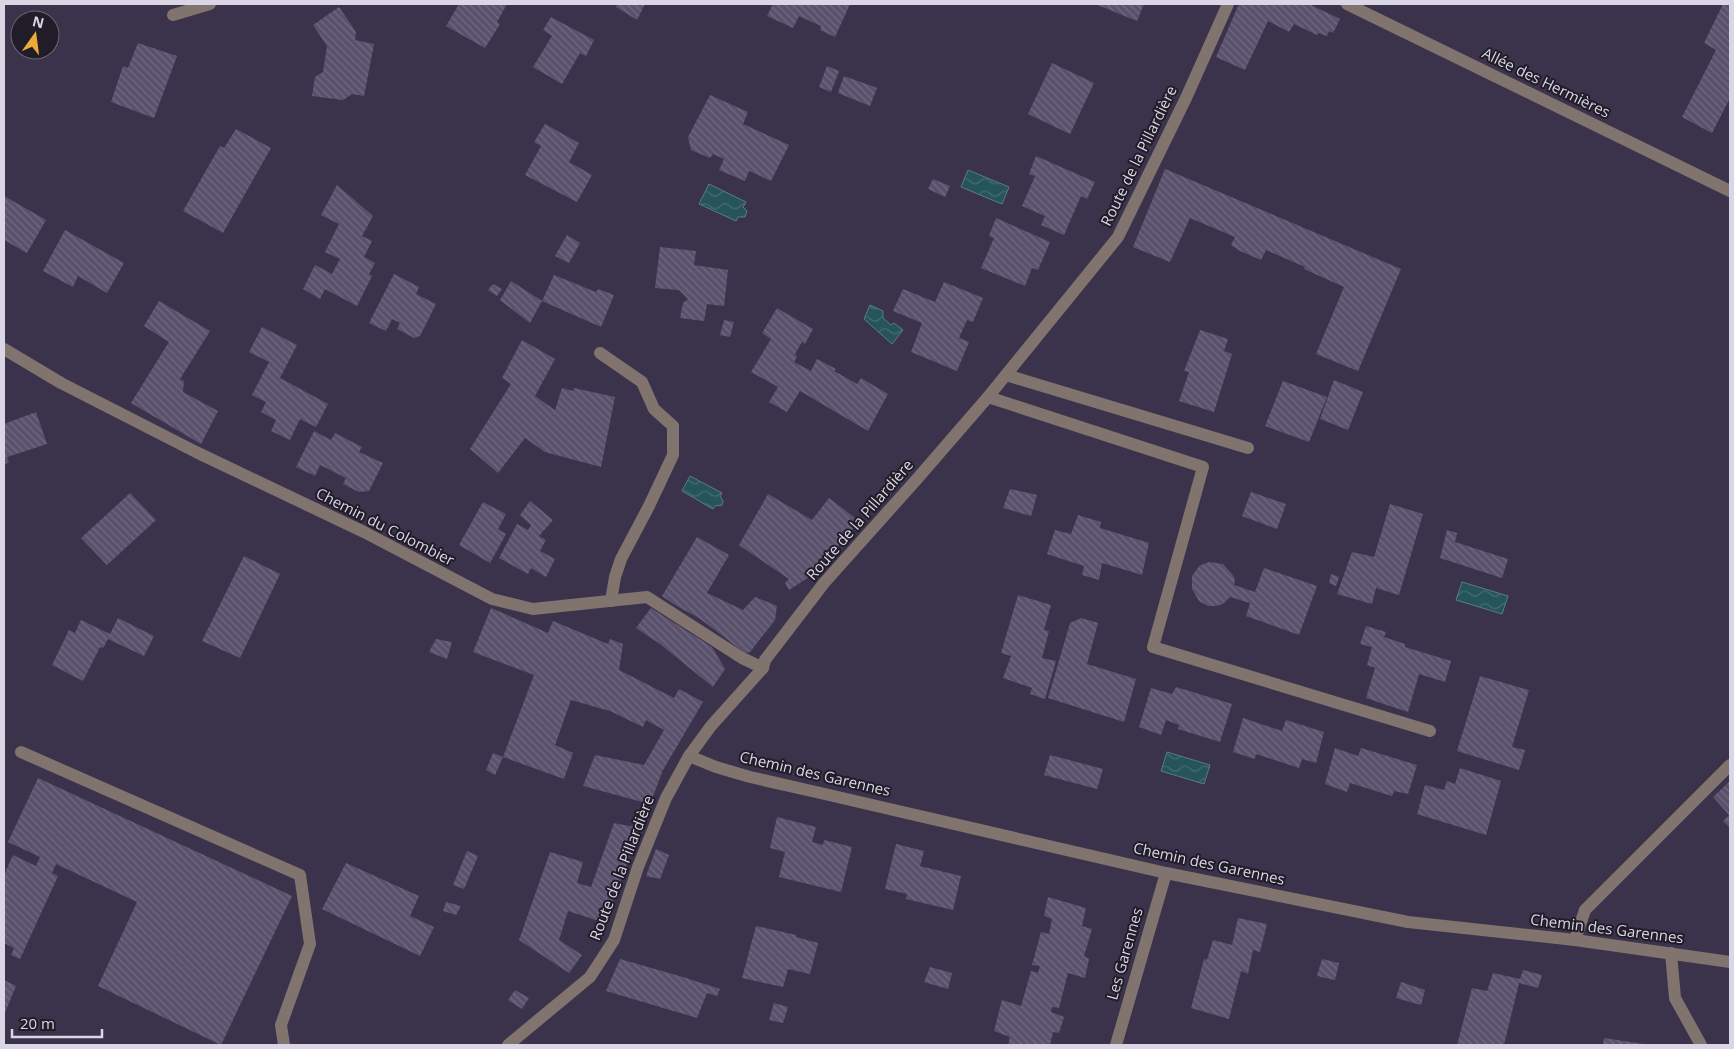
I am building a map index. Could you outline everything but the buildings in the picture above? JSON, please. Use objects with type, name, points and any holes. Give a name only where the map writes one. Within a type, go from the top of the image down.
[{"type":"street","points":[[173,15],[210,4]]},
{"type":"street","name":"Route de la Pillardière","points":[[508,1045],[590,977],[614,940],[638,867],[666,798],[689,756],[711,726],[763,668],[765,660],[824,583],[988,397],[1118,237],[1186,98],[1228,4]]},
{"type":"street","name":"Allée des Hermières","points":[[1347,4],[1730,191]]},
{"type":"street","name":"Chemin du Colombier","points":[[4,349],[61,383],[196,452],[364,532],[492,599],[533,609],[647,597],[742,658],[763,668]]},
{"type":"street","points":[[600,353],[642,382],[654,409],[674,426],[674,455],[621,559],[614,578],[611,601]]},
{"type":"street","points":[[1006,375],[1248,448]]},
{"type":"street","points":[[988,397],[1203,467],[1153,648],[1430,732]]},
{"type":"street","points":[[21,752],[300,875],[310,944],[281,1025],[284,1045]]},
{"type":"street","name":"Chemin des Garennes","points":[[689,756],[716,767],[750,777],[1166,873],[1408,922],[1575,940],[1730,962]]},
{"type":"street","points":[[1575,940],[1585,910],[1730,765]]},
{"type":"street","name":"Les Garennes","points":[[1116,1045],[1166,873]]},
{"type":"street","points":[[1671,953],[1675,998],[1701,1045]]},
{"type":"water","points":[[968,170],[1009,187],[1002,204],[961,187]]},
{"type":"water","points":[[709,184],[746,202],[743,207],[747,211],[745,217],[738,217],[736,221],[699,204]]},
{"type":"water","points":[[870,305],[883,311],[883,318],[891,325],[894,323],[903,330],[892,344],[864,319]]},
{"type":"water","points":[[690,476],[722,493],[720,496],[723,501],[722,505],[715,506],[713,509],[682,491]]},
{"type":"water","points":[[1462,582],[1508,596],[1502,614],[1456,600]]},
{"type":"water","points":[[1167,752],[1210,765],[1204,784],[1161,771]]}]
